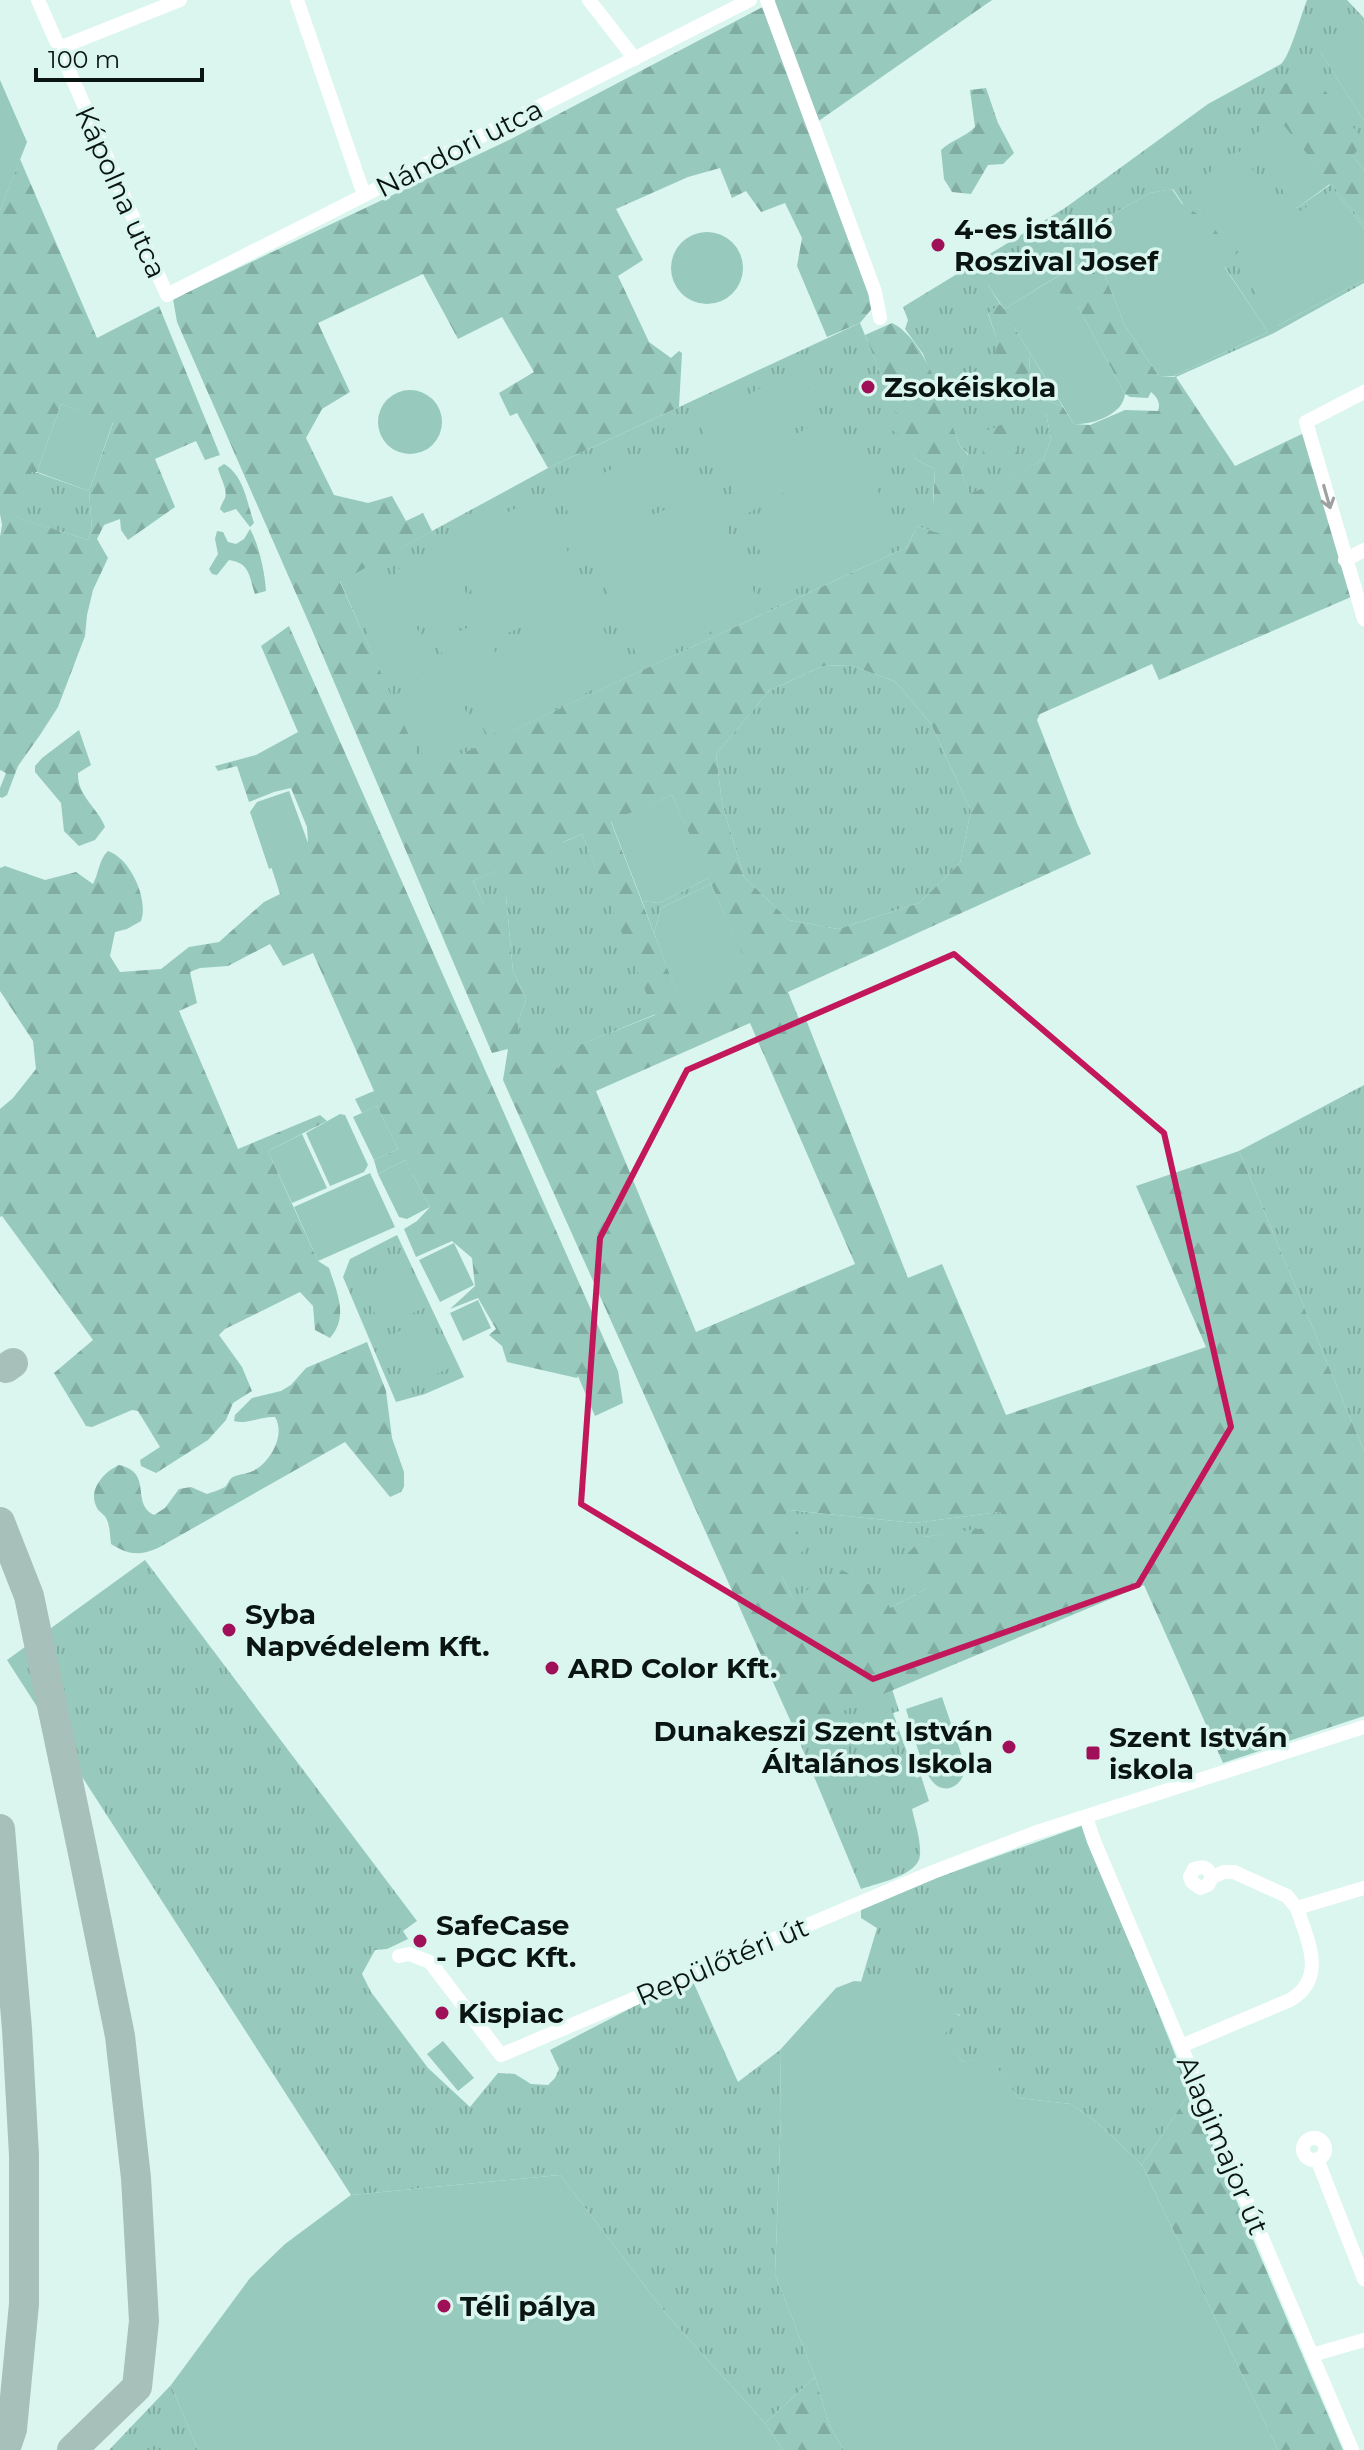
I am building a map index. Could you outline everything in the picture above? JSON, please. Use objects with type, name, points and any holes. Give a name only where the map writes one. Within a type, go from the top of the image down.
[{"type":"street","name":"Kápolna utca","points":[[38,0],[167,295]]},
{"type":"street","points":[[59,48],[180,0]]},
{"type":"street","points":[[297,0],[364,195]]},
{"type":"street","points":[[589,0],[635,59]]},
{"type":"street","name":"Nándori utca","points":[[167,295],[750,0]]},
{"type":"street","points":[[767,0],[875,292],[880,318]]},
{"type":"street","points":[[1364,392],[1306,422],[1364,619]]},
{"type":"street","points":[[1345,560],[1364,550]]},
{"type":"street","name":"Repülőtéri út","points":[[399,1956],[409,1954],[430,1962],[501,2055],[933,1872],[1034,1833],[1364,1727]]},
{"type":"street","points":[[1094,1841],[1100,1819],[1112,1808]]},
{"type":"street","points":[[1086,1817],[1094,1841]]},
{"type":"street","name":"Alagimajor út","points":[[1094,1841],[1352,2450]]},
{"type":"street","points":[[1181,2046],[1300,1994],[1307,1986],[1313,1966],[1297,1908],[1287,1896],[1234,1872],[1212,1877]]},
{"type":"street","points":[[1297,1908],[1364,1888]]},
{"type":"street","points":[[1317,2159],[1364,2279]]},
{"type":"street","points":[[1312,2355],[1364,2340]]},
{"type":"highlighted area","points":[[954,954],[1164,1133],[1231,1427],[1138,1585],[873,1679],[581,1504],[600,1238],[687,1070]]},
{"type":"green space","points":[[776,0],[992,0],[810,127],[874,306],[860,323],[827,337],[797,266],[802,238],[785,203],[761,212],[746,191],[732,198],[720,168],[688,177],[616,209],[643,260],[618,276],[649,342],[671,358],[679,351],[682,353],[679,407],[548,468],[517,413],[510,416],[499,393],[534,372],[502,317],[458,339],[423,274],[318,323],[350,392],[322,409],[306,438],[334,495],[368,503],[392,496],[406,521],[423,513],[432,531],[340,582],[425,771],[907,547],[917,526],[950,537],[936,518],[933,508],[935,469],[915,459],[905,437],[889,429],[897,416],[865,335],[892,323],[915,344],[934,377],[960,446],[968,455],[961,471],[970,494],[1043,460],[1051,439],[1046,413],[1040,407],[1048,401],[1063,407],[1074,424],[1090,425],[1125,410],[1158,411],[1158,400],[1151,392],[1148,398],[1125,394],[1078,307],[1014,327],[1030,353],[1029,373],[1014,377],[995,360],[996,337],[988,313],[1000,304],[1004,309],[1078,264],[1071,246],[1074,237],[1081,232],[1090,237],[1125,326],[1159,376],[1176,377],[1235,466],[1304,433],[1351,597],[1159,680],[1152,664],[1040,714],[1037,720],[1091,854],[788,992],[799,1019],[805,1017],[908,1278],[942,1264],[1006,1415],[1206,1347],[1136,1186],[1239,1151],[1364,1451],[1364,1716],[1223,1763],[1144,1585],[795,1731],[503,1080],[508,1049],[492,1053],[177,322],[173,299],[511,139]],"holes":[[[850,665],[896,682],[931,724],[971,811],[960,863],[919,903],[838,929],[789,920],[744,877],[722,803],[716,754],[769,691],[822,666]],[[672,795],[750,973],[681,1003],[611,822]],[[582,834],[655,1015],[572,1048],[558,1069],[546,1041],[518,1034],[518,1023],[526,999],[513,971],[506,896],[498,894],[483,903],[473,881],[499,870],[521,881],[553,865],[563,842]],[[750,1023],[855,1264],[696,1332],[596,1091]],[[789,1510],[914,1523],[1000,1512],[1005,1525],[924,1537],[906,1555],[926,1589],[890,1608],[881,1591],[840,1569],[793,1599],[782,1576],[805,1548],[796,1528],[780,1523]]]},
{"type":"green space","points":[[1307,0],[1347,0],[1364,18],[1364,24],[1354,14],[1321,53],[1364,121],[1364,170],[1353,156],[1277,116],[1364,224],[1364,228],[1333,189],[1277,326],[1364,280],[1364,283],[1274,333],[1176,377],[1268,332],[1173,189],[1150,193],[1081,232],[1074,237],[1071,246],[1067,237],[988,285],[1000,304],[988,314],[996,337],[1029,373],[1030,353],[1063,407],[1048,401],[1046,413],[1051,439],[1043,460],[970,495],[961,471],[968,454],[960,446],[923,354],[905,329],[908,320],[903,307],[1065,208],[1208,104],[1281,64],[1292,44]],"holes":[[[1276,120],[1330,185],[1297,208],[1262,128]]]},
{"type":"green space","points":[[1354,13],[1364,24],[1364,121],[1321,53],[1323,46]]},
{"type":"green space","points":[[1295,78],[1323,88],[1364,141],[1353,156],[1364,170],[1364,224],[1277,117],[1263,123],[1250,104]]},
{"type":"green space","points":[[0,80],[27,142],[0,210]]},
{"type":"green space","points":[[986,88],[998,123],[1014,153],[1003,164],[988,165],[971,194],[952,192],[944,179],[941,150],[975,127],[970,90]]},
{"type":"green space","points":[[1276,119],[1330,184],[1297,208],[1246,145]]},
{"type":"green space","points":[[1238,150],[1285,213],[1230,253],[1189,188]]},
{"type":"green space","points":[[20,159],[97,338],[159,306],[220,455],[205,460],[196,441],[155,459],[175,507],[128,540],[121,530],[120,519],[104,525],[97,539],[108,558],[93,590],[85,636],[58,707],[18,766],[7,795],[2,798],[0,788],[6,773],[0,770],[0,210]],"holes":[[[61,404],[113,423],[89,491],[92,530],[88,540],[16,517],[32,472],[37,472]]]},
{"type":"green space","points":[[1172,189],[1268,332],[1174,376],[1159,376],[1125,326],[1090,237],[1081,232],[1150,193]]},
{"type":"green space","points":[[1333,189],[1364,228],[1364,280],[1277,326],[1232,257]]},
{"type":"green space","points":[[1178,201],[1230,236],[1238,252],[1231,263],[1213,275]]},
{"type":"green space","points":[[707,232],[727,238],[737,248],[743,268],[737,288],[727,298],[707,304],[687,298],[677,288],[671,268],[677,248],[687,238]]},
{"type":"green space","points":[[1056,235],[1067,237],[1079,263],[1004,309],[988,285],[991,275]]},
{"type":"green space","points":[[1057,293],[1067,294],[1078,307],[1125,394],[1119,408],[1113,413],[1089,423],[1074,424],[1014,327],[1027,310]]},
{"type":"green space","points":[[860,323],[915,459],[935,469],[934,506],[951,538],[917,526],[907,547],[424,772],[340,581],[548,468]]},
{"type":"green space","points":[[800,369],[819,413],[720,464],[698,419]]},
{"type":"green space","points":[[410,390],[428,396],[436,404],[442,422],[436,440],[428,448],[410,454],[392,448],[384,440],[378,422],[384,404],[392,396]]},
{"type":"green space","points":[[61,404],[113,422],[89,491],[37,472]]},
{"type":"green space","points":[[822,421],[841,460],[743,516],[724,470]]},
{"type":"green space","points":[[1003,424],[1015,439],[1018,459],[1006,466],[998,458],[988,467],[980,461],[983,455],[981,433]]},
{"type":"green space","points":[[669,439],[691,492],[582,541],[560,496]]},
{"type":"green space","points":[[855,460],[866,462],[900,545],[782,595],[745,521]]},
{"type":"green space","points":[[224,464],[236,475],[244,490],[254,523],[250,527],[236,509],[224,513],[220,509],[226,495],[218,468]]},
{"type":"green space","points":[[32,471],[89,491],[92,530],[88,540],[15,517]]},
{"type":"green space","points":[[699,494],[710,495],[761,607],[642,666],[588,553],[589,545]]},
{"type":"green space","points":[[528,502],[544,504],[584,584],[582,597],[502,636],[495,636],[453,556],[455,539]]},
{"type":"green space","points":[[250,529],[261,559],[266,591],[255,594],[248,571],[241,564],[229,560],[217,575],[209,569],[218,554],[217,531],[223,532],[228,542],[236,544],[244,539]]},
{"type":"green space","points":[[437,549],[449,559],[479,618],[439,636],[429,630],[395,571]]},
{"type":"green space","points":[[383,573],[392,583],[435,661],[430,670],[396,687],[348,590]]},
{"type":"green space","points":[[586,604],[592,605],[625,674],[531,720],[497,649],[505,641]]},
{"type":"green space","points":[[481,622],[528,720],[488,736],[438,646],[439,640]]},
{"type":"green space","points":[[289,626],[618,1371],[623,1403],[595,1416],[578,1376],[507,1362],[502,1346],[489,1335],[496,1329],[478,1298],[450,1309],[475,1286],[472,1258],[452,1241],[416,1257],[404,1229],[430,1207],[405,1160],[378,1174],[374,1160],[398,1149],[377,1106],[362,1113],[355,1099],[374,1091],[313,953],[283,966],[270,944],[228,966],[190,972],[197,1003],[179,1011],[238,1149],[320,1115],[327,1121],[268,1151],[318,1261],[329,1268],[340,1304],[339,1322],[330,1338],[315,1330],[313,1306],[300,1292],[225,1329],[219,1335],[242,1367],[252,1391],[233,1403],[226,1420],[208,1440],[156,1473],[141,1466],[140,1460],[160,1447],[138,1411],[132,1410],[92,1427],[86,1426],[54,1373],[93,1340],[0,1217],[0,1109],[36,1069],[33,1041],[0,991],[0,868],[5,866],[45,880],[76,872],[93,884],[105,854],[108,851],[116,855],[136,880],[143,912],[141,921],[115,932],[110,956],[120,972],[161,969],[189,947],[219,942],[264,902],[280,894],[271,866],[308,842],[307,827],[291,788],[249,802],[237,766],[218,771],[215,766],[256,755],[298,732],[261,646]]},
{"type":"green space","points":[[850,665],[896,682],[931,724],[971,811],[960,863],[919,903],[838,929],[789,920],[744,877],[722,803],[716,754],[769,691],[822,666]]},
{"type":"green space","points":[[443,671],[483,740],[427,765],[395,695]]},
{"type":"green space","points":[[79,730],[91,765],[78,773],[79,781],[84,795],[105,827],[95,840],[79,846],[64,831],[61,803],[35,772],[35,766]]},
{"type":"green space","points":[[289,791],[311,851],[269,869],[250,812],[257,802]]},
{"type":"green space","points":[[672,795],[709,878],[659,903],[642,901],[611,821]]},
{"type":"green space","points":[[582,834],[656,1014],[573,1048],[558,1069],[518,1035],[518,1023],[526,999],[513,971],[506,896],[483,903],[473,881]]},
{"type":"green space","points":[[709,878],[711,884],[661,908],[654,933],[642,901],[659,903]]},
{"type":"green space","points":[[711,884],[751,974],[681,1004],[654,933],[661,908]]},
{"type":"green space","points":[[1364,1085],[1364,1451],[1239,1151]]},
{"type":"green space","points":[[377,1106],[398,1149],[374,1160],[353,1117]]},
{"type":"green space","points":[[340,1114],[345,1115],[368,1165],[364,1172],[330,1186],[306,1133]]},
{"type":"green space","points":[[302,1134],[327,1188],[292,1203],[268,1151]]},
{"type":"green space","points":[[405,1160],[430,1207],[407,1219],[399,1217],[378,1174]]},
{"type":"green space","points":[[370,1173],[395,1227],[318,1261],[294,1207]]},
{"type":"green space","points":[[397,1235],[464,1377],[425,1394],[396,1402],[343,1277],[350,1259]]},
{"type":"green space","points":[[454,1243],[474,1285],[440,1302],[419,1260]]},
{"type":"green space","points":[[406,1262],[426,1307],[381,1327],[361,1282]]},
{"type":"green space","points":[[478,1300],[491,1328],[463,1341],[450,1313]]},
{"type":"green space","points":[[429,1317],[452,1367],[409,1386],[387,1337]]},
{"type":"green space","points":[[367,1342],[386,1391],[392,1438],[404,1472],[401,1492],[390,1497],[345,1442],[158,1548],[134,1553],[111,1544],[107,1521],[94,1501],[96,1488],[108,1472],[119,1465],[136,1474],[143,1503],[154,1515],[165,1508],[179,1489],[191,1487],[207,1494],[225,1487],[233,1477],[251,1472],[265,1462],[279,1432],[275,1417],[239,1422],[234,1421],[235,1415],[252,1398],[281,1391],[291,1385],[306,1368]]},
{"type":"green space","points":[[789,1510],[914,1523],[1000,1512],[1006,1526],[924,1537],[926,1589],[890,1608],[793,1599],[782,1576],[779,1523]]},
{"type":"green space","points":[[145,1560],[417,1921],[403,1931],[408,1939],[387,1949],[375,1950],[362,1974],[371,1992],[428,2068],[470,2107],[498,2073],[515,2074],[531,2084],[548,2085],[559,2069],[550,2050],[691,1977],[738,2082],[780,2050],[781,2116],[775,2274],[815,2377],[765,2423],[668,2316],[560,2175],[351,2195],[7,1660]]},
{"type":"green space","points":[[892,1689],[899,1711],[893,1713],[916,1778],[921,1776],[929,1801],[912,1809],[920,1843],[918,1862],[905,1873],[861,1889],[795,1731]]},
{"type":"green space","points":[[942,1697],[965,1765],[959,1782],[949,1788],[937,1786],[928,1775],[906,1709]]},
{"type":"green space","points":[[1084,1825],[1190,2092],[1142,2165],[1098,2123],[1071,2104],[1018,2098],[989,2057],[962,2062],[943,2035],[960,2015],[861,1982],[877,1928],[861,1918],[861,1905]]},
{"type":"green space","points":[[854,1981],[910,1986],[960,2016],[944,2035],[962,2062],[989,2056],[1018,2098],[1071,2104],[1098,2123],[1142,2165],[1278,2450],[844,2450],[830,2427],[815,2377],[775,2274],[781,2116],[780,2050],[836,1988]]},
{"type":"green space","points":[[443,2041],[474,2078],[458,2091],[427,2054]]},
{"type":"green space","points":[[1190,2092],[1343,2450],[1278,2450],[1142,2165]]},
{"type":"green space","name":"Téli pálya","points":[[560,2175],[668,2316],[765,2423],[783,2450],[198,2450],[171,2385],[250,2278],[285,2244],[351,2195]]},
{"type":"green space","points":[[815,2377],[830,2427],[844,2450],[783,2450],[765,2423]]},
{"type":"green space","points":[[171,2385],[198,2450],[109,2450]]},
{"type":"taxiway","points":[[6,1368],[13,1363]]},
{"type":"taxiway","points":[[0,1522],[29,1596],[83,1853],[120,2036],[136,2178],[144,2321],[137,2387],[72,2450]]},
{"type":"taxiway","points":[[0,1829],[24,2155],[24,2304],[12,2429],[5,2450]]},
{"type":"place","name":"4-es istálló Roszival Josef","points":[[938,245]]},
{"type":"place","name":"Zsokéiskola","points":[[868,387]]},
{"type":"place","name":"Syba Napvédelem Kft.","points":[[229,1630]]},
{"type":"place","name":"ARD Color Kft.","points":[[552,1668]]},
{"type":"place","name":"Dunakeszi Szent István Általános Iskola","points":[[1009,1747]]},
{"type":"place","name":"Szent István iskola","points":[[1093,1753]]},
{"type":"place","name":"SafeCase - PGC Kft.","points":[[420,1941]]},
{"type":"place","name":"Kispiac","points":[[442,2013]]},
{"type":"place","name":"Téli pálya","points":[[444,2306]]}]
